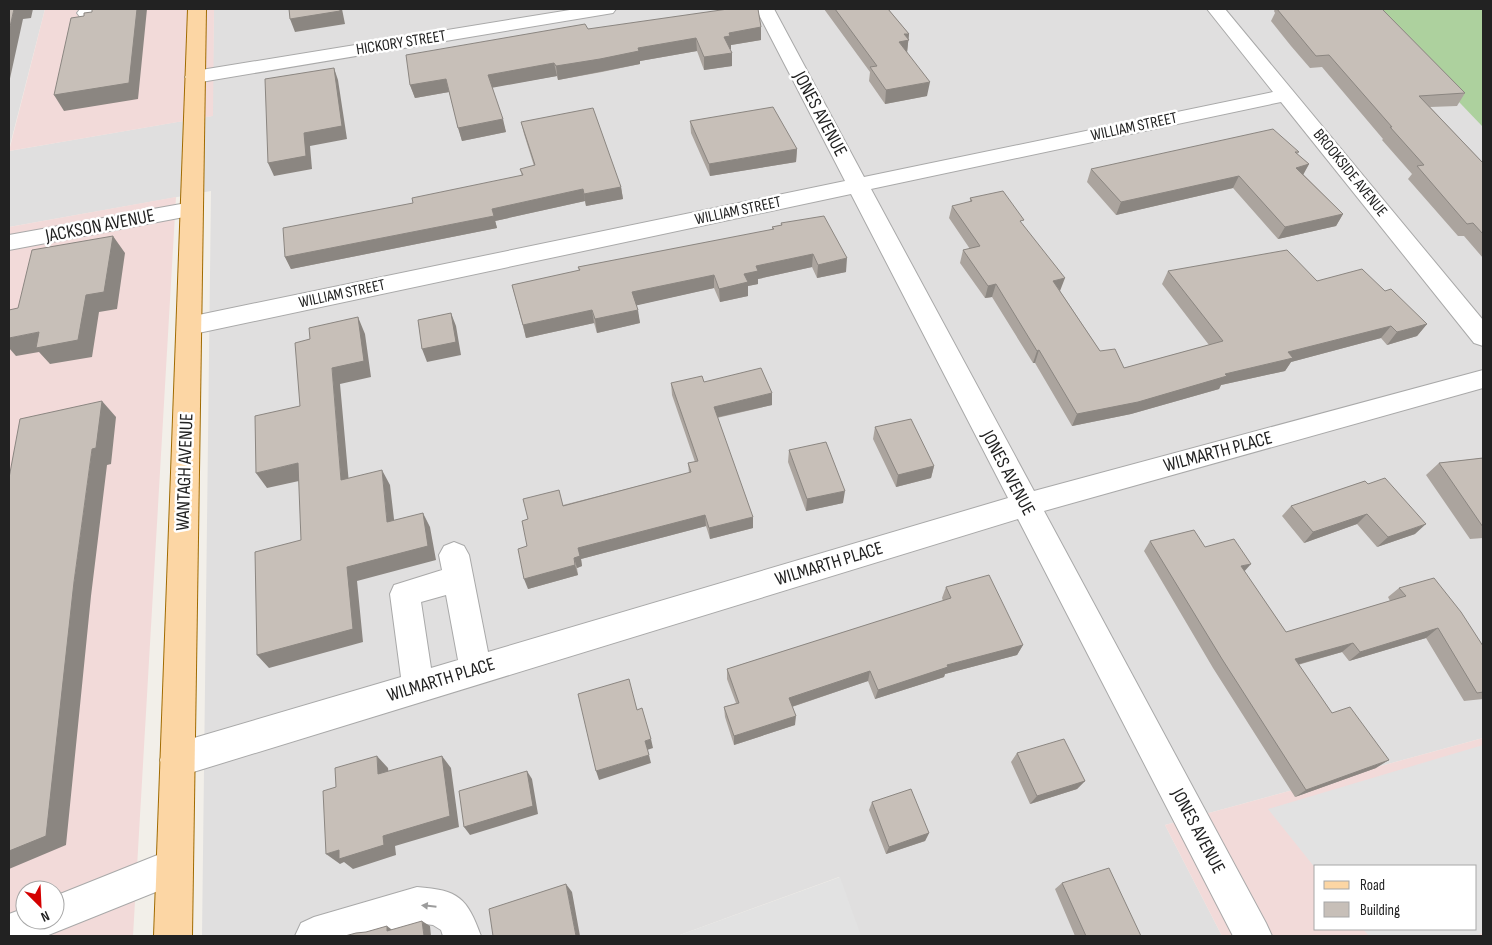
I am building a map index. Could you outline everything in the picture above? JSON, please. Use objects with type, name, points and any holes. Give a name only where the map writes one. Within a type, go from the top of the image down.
[{"type":"main road","name":"WANTAGH AVENUE","points":[[173,936],[197,9]]},
{"type":"street","points":[[86,12],[111,9]]},
{"type":"street","name":"HICKORY STREET","points":[[195,77],[607,9]]},
{"type":"street","name":"JONES AVENUE","points":[[765,9],[1253,936]]},
{"type":"street","name":"BROOKSIDE AVENUE","points":[[1216,9],[1483,337]]},
{"type":"street","name":"WILLIAM STREET","points":[[189,326],[1287,95]]},
{"type":"street","name":"JACKSON AVENUE","points":[[9,244],[192,209]]},
{"type":"street","name":"WILMARTH PLACE","points":[[177,760],[1025,505],[1483,379]]},
{"type":"street","points":[[418,687],[405,594],[456,567],[476,670]]},
{"type":"street","points":[[65,910],[175,866]]},
{"type":"street","points":[[314,936],[417,905],[439,907],[454,917],[462,936]]},
{"type":"shaded area","points":[[9,9],[45,9],[9,149]]},
{"type":"shaded area","points":[[45,9],[214,9],[213,116],[9,151]]},
{"type":"shaded area","points":[[214,9],[1394,9],[1483,106],[1483,738],[1165,825],[1222,936],[860,936],[839,877],[677,936],[202,936],[211,191],[9,227],[9,151],[212,116]]},
{"type":"shaded area","points":[[176,197],[133,936],[9,936],[9,227]]},
{"type":"shaded area","points":[[1483,738],[1483,936],[1222,936],[1165,825]]},
{"type":"shaded area","points":[[1483,745],[1483,933],[1475,936],[1369,936],[1364,930],[1477,930],[1477,865],[1314,866],[1268,809]]},
{"type":"shaded area","points":[[840,877],[861,936],[677,936]]},
{"type":"green space","points":[[1370,9],[1483,9],[1483,127]]},
{"type":"building","points":[[9,9],[14,9],[9,31]]},
{"type":"building","points":[[92,9],[137,9],[129,83],[54,95],[71,18],[84,16],[84,13],[92,12]]},
{"type":"building","points":[[289,9],[340,9],[340,11],[290,19]]},
{"type":"building","points":[[728,9],[758,9],[761,27],[729,33],[730,36],[724,37],[732,53],[704,57],[696,38],[638,48],[639,51],[600,59],[556,66],[554,63],[488,75],[503,119],[458,128],[446,79],[410,85],[406,55],[585,24],[588,29]]},
{"type":"building","points":[[835,9],[888,9],[909,34],[904,34],[909,40],[899,42],[930,82],[886,90],[870,67],[877,66]]},
{"type":"building","points":[[1277,9],[1382,9],[1465,93],[1419,96],[1483,163],[1483,234],[1473,223],[1467,224],[1417,166],[1424,165],[1329,55],[1316,56]]},
{"type":"building","points":[[334,68],[342,126],[304,133],[306,156],[268,163],[265,79]]},
{"type":"building","points":[[773,107],[797,149],[709,164],[690,121]]},
{"type":"building","points":[[593,108],[621,187],[584,194],[583,189],[492,209],[494,216],[285,257],[283,228],[413,203],[412,198],[523,175],[520,169],[535,165],[521,122]]},
{"type":"building","points":[[1273,129],[1299,152],[1295,152],[1309,164],[1296,168],[1343,214],[1285,227],[1239,176],[1121,202],[1091,169]]},
{"type":"building","points":[[1003,191],[1024,220],[1020,221],[1065,278],[1053,281],[1100,351],[1115,349],[1124,368],[1223,341],[1168,271],[1287,250],[1317,281],[1362,269],[1385,291],[1391,289],[1427,324],[1397,332],[1391,326],[1288,352],[1293,358],[1225,374],[1227,376],[1138,402],[1077,414],[1039,350],[1037,351],[996,284],[988,286],[963,250],[980,246],[952,206],[972,201],[970,198]]},
{"type":"building","points":[[824,216],[847,258],[818,265],[813,254],[756,266],[758,271],[744,274],[748,282],[719,289],[714,275],[632,292],[638,310],[595,319],[592,310],[523,325],[512,285],[580,270],[578,267],[774,229],[772,227],[782,225],[781,223]]},
{"type":"building","points":[[113,236],[104,292],[86,295],[78,340],[36,348],[39,332],[9,338],[9,310],[18,308],[32,250]]},
{"type":"building","points":[[451,313],[456,342],[422,349],[418,320]]},
{"type":"building","points":[[358,317],[364,361],[332,368],[341,480],[382,470],[387,522],[423,513],[428,546],[347,567],[353,629],[257,655],[255,552],[301,540],[298,463],[256,473],[255,416],[300,406],[295,343],[310,339],[309,328]]},
{"type":"building","points":[[761,368],[772,393],[714,407],[753,517],[709,528],[705,515],[578,548],[580,556],[574,558],[575,565],[524,579],[518,549],[527,546],[522,521],[528,519],[523,499],[559,490],[563,506],[691,472],[688,463],[698,461],[671,383],[702,376],[704,382]]},
{"type":"building","points":[[102,401],[96,448],[92,449],[74,582],[46,836],[9,851],[9,478],[20,419]]},
{"type":"building","points":[[911,419],[934,466],[898,475],[875,427]]},
{"type":"building","points":[[826,442],[845,491],[807,499],[789,450]]},
{"type":"building","points":[[1483,458],[1483,527],[1439,463]]},
{"type":"building","points":[[1385,478],[1426,524],[1388,537],[1367,514],[1313,532],[1291,506],[1365,481],[1368,484]]},
{"type":"building","points":[[1194,530],[1205,547],[1234,539],[1251,564],[1241,566],[1286,632],[1406,596],[1399,588],[1434,578],[1461,612],[1483,646],[1483,692],[1477,693],[1438,628],[1360,652],[1353,643],[1295,659],[1332,713],[1350,707],[1389,760],[1306,790],[1222,659],[1150,541]]},
{"type":"building","points":[[989,575],[1023,645],[947,665],[948,667],[878,690],[870,671],[789,698],[796,716],[734,736],[724,707],[739,703],[727,669],[951,598],[946,587]]},
{"type":"building","points":[[629,679],[637,710],[642,708],[651,739],[645,741],[649,755],[596,771],[578,694]]},
{"type":"building","points":[[1064,739],[1085,781],[1037,796],[1017,753]]},
{"type":"building","points":[[377,756],[378,774],[442,756],[450,816],[383,836],[384,845],[339,859],[339,850],[326,854],[323,791],[336,787],[335,768]]},
{"type":"building","points":[[527,771],[533,806],[464,827],[459,791]]},
{"type":"building","points":[[911,789],[929,833],[889,847],[872,802]]},
{"type":"building","points":[[1109,868],[1141,936],[1086,936],[1062,883]]},
{"type":"building","points":[[566,884],[576,936],[493,936],[489,909]]},
{"type":"building","points":[[422,921],[424,936],[345,936],[387,926],[387,931]]}]
